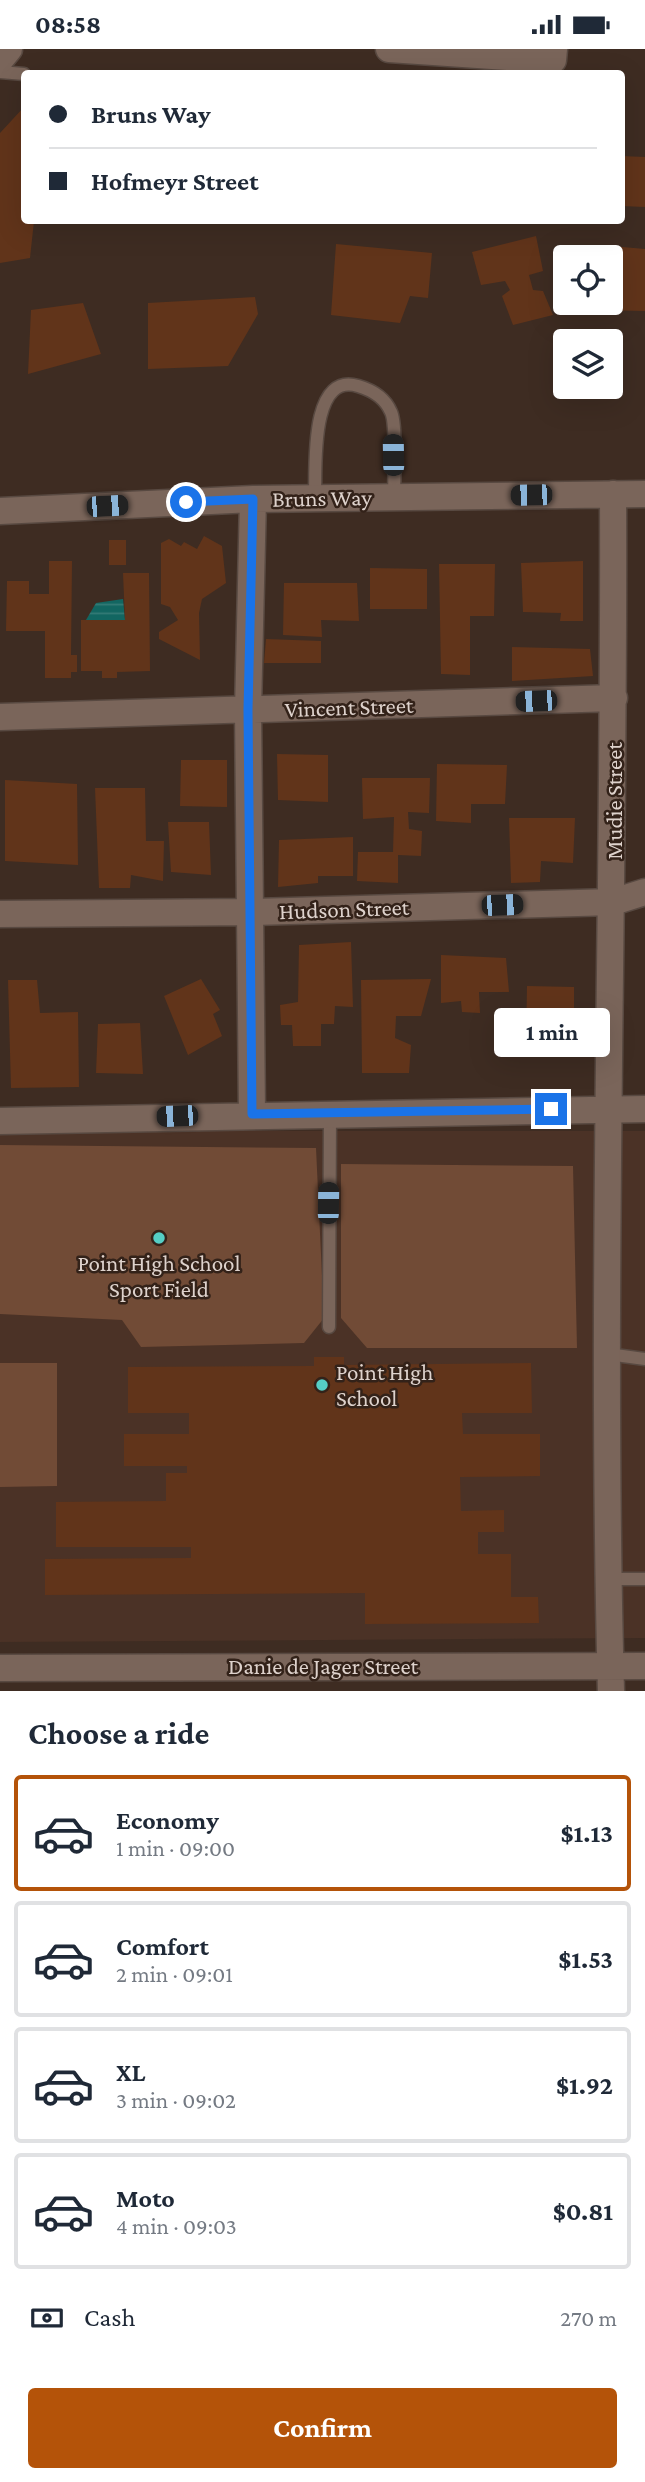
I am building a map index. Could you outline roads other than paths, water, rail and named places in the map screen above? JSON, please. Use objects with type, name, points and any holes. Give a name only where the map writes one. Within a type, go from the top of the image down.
[{"type":"street","points":[[0,60],[9,49]]},
{"type":"street","points":[[389,49],[553,60],[554,49]]},
{"type":"street","name":"Mudie Street","points":[[610,1678],[607,1109],[613,902],[614,494]]},
{"type":"street","name":"Bruns Way","points":[[0,511],[253,499],[645,494]]},
{"type":"street","points":[[252,1114],[248,710],[253,499]]},
{"type":"street","name":"Vincent Street","points":[[0,717],[614,698]]},
{"type":"street","name":"Hudson Street","points":[[0,914],[251,912],[613,902],[645,892]]},
{"type":"street","points":[[0,1121],[252,1114],[645,1109]]},
{"type":"street","name":"Danie de Jager Street","points":[[0,1668],[610,1678],[645,1666]]},
{"type":"lane","points":[[0,72],[21,74]]},
{"type":"lane","points":[[315,498],[316,446],[324,399],[337,386],[356,384],[379,395],[392,413],[394,497]]},
{"type":"lane","points":[[329,1327],[330,1113]]},
{"type":"lane","points":[[608,1354],[645,1359]]},
{"type":"lane","points":[[609,1579],[645,1579]]},
{"type":"water","points":[[123,599],[125,620],[86,620],[96,603]]},
{"type":"place","name":"Point High School Sport Field","points":[[159,1238]]},
{"type":"place","name":"Point High School","points":[[322,1385]]}]
